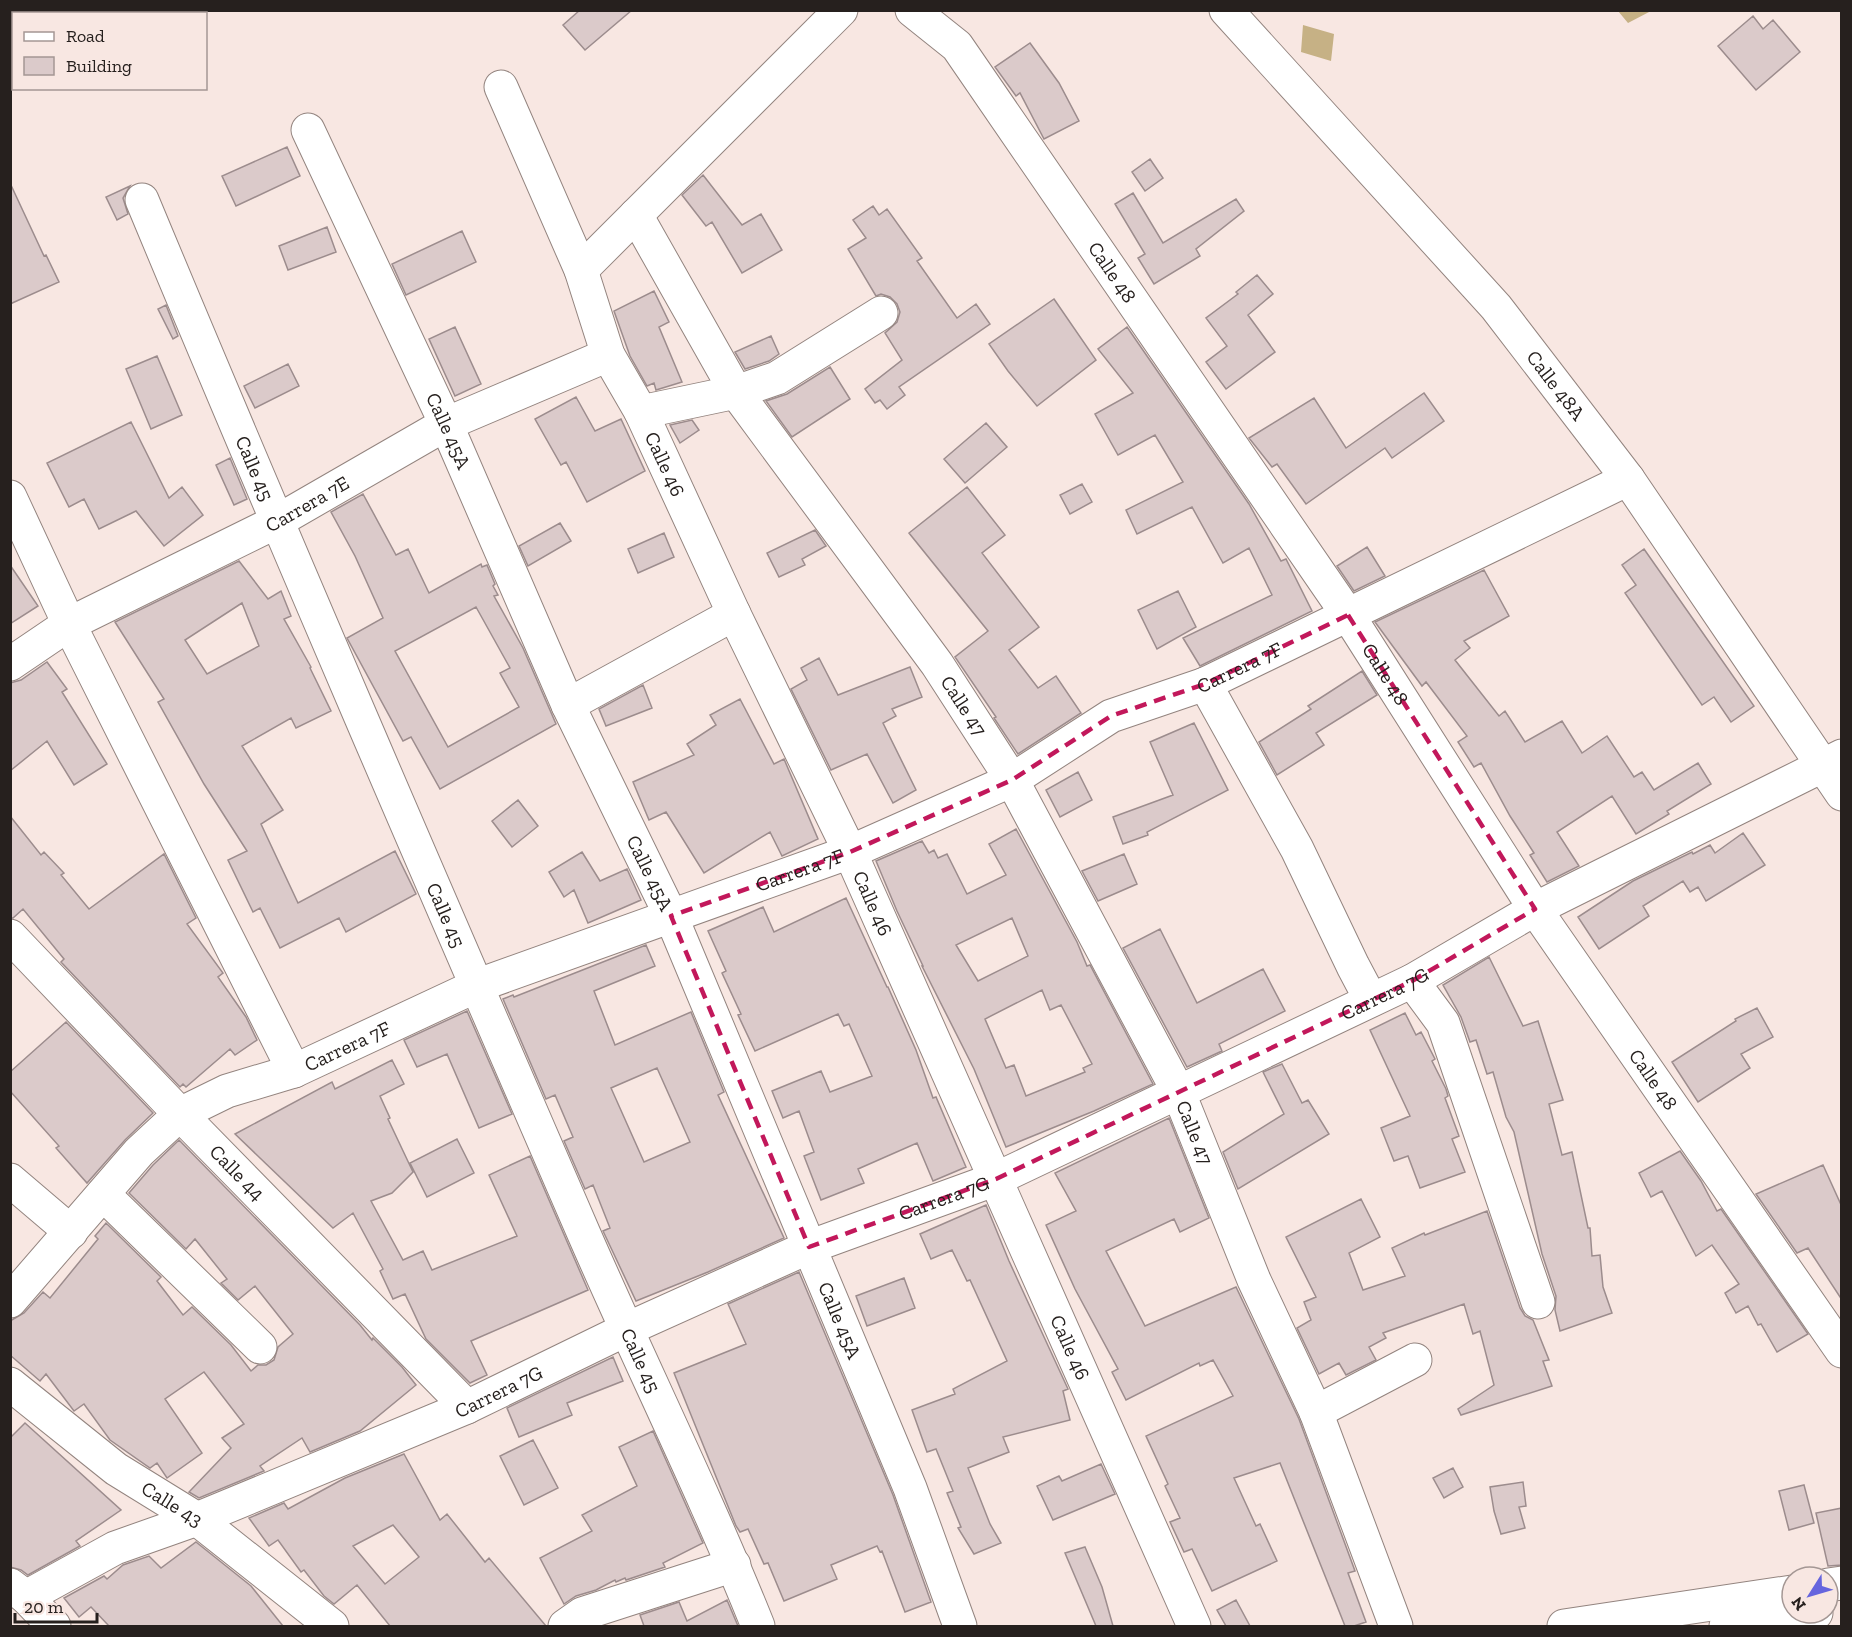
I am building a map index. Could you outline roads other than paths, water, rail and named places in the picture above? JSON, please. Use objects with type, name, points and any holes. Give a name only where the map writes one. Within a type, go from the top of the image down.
[{"type":"street","points":[[581,270],[841,10]]},
{"type":"street","name":"Calle 48","points":[[912,10],[957,46],[1348,615],[1535,909],[1842,1351]]},
{"type":"street","name":"Calle 48A","points":[[1226,10],[1496,307],[1628,479],[1832,761],[1842,794]]},
{"type":"street","name":"Calle 46","points":[[501,87],[581,270],[608,355],[641,412],[734,614],[850,852],[1194,1626]]},
{"type":"street","name":"Calle 45A","points":[[308,130],[446,424],[568,705],[671,916],[910,1488],[960,1626]]},
{"type":"street","name":"Calle 45","points":[[142,200],[276,522],[476,986],[626,1330],[734,1565],[758,1626]]},
{"type":"street","name":"Calle 47","points":[[636,215],[736,392],[938,664],[1012,780],[1178,1091],[1254,1280],[1316,1412],[1396,1626]]},
{"type":"street","points":[[641,412],[736,392],[777,378],[881,313]]},
{"type":"street","name":"Carrera 7E","points":[[10,664],[69,624],[276,522],[446,424],[608,355]]},
{"type":"street","name":"Carrera 7F","points":[[10,1301],[139,1152],[180,1114],[227,1091],[294,1071],[476,986],[850,852],[1012,780],[1111,716],[1205,684],[1628,479]]},
{"type":"street","points":[[10,497],[69,624],[294,1071]]},
{"type":"street","points":[[568,705],[734,614]]},
{"type":"street","points":[[1205,684],[1297,849],[1371,1000]]},
{"type":"street","name":"Carrera 7G","points":[[18,1591],[115,1548],[197,1519],[467,1407],[626,1330],[809,1247],[996,1179],[1412,981],[1535,909],[1832,761]]},
{"type":"street","name":"Calle 44","points":[[10,936],[180,1114],[467,1407]]},
{"type":"street","points":[[1412,981],[1443,1023],[1538,1302]]},
{"type":"street","points":[[10,1180],[71,1232]]},
{"type":"street","points":[[103,1194],[260,1347]]},
{"type":"street","points":[[1316,1412],[1415,1360]]},
{"type":"street","name":"Calle 43","points":[[10,1384],[116,1469],[197,1519],[332,1626]]},
{"type":"street","points":[[565,1626],[582,1614],[734,1565]]},
{"type":"street","points":[[18,1591],[54,1626]]},
{"type":"street","points":[[1568,1626],[1780,1608]]},
{"type":"street","points":[[1726,1626],[1780,1609]]}]
